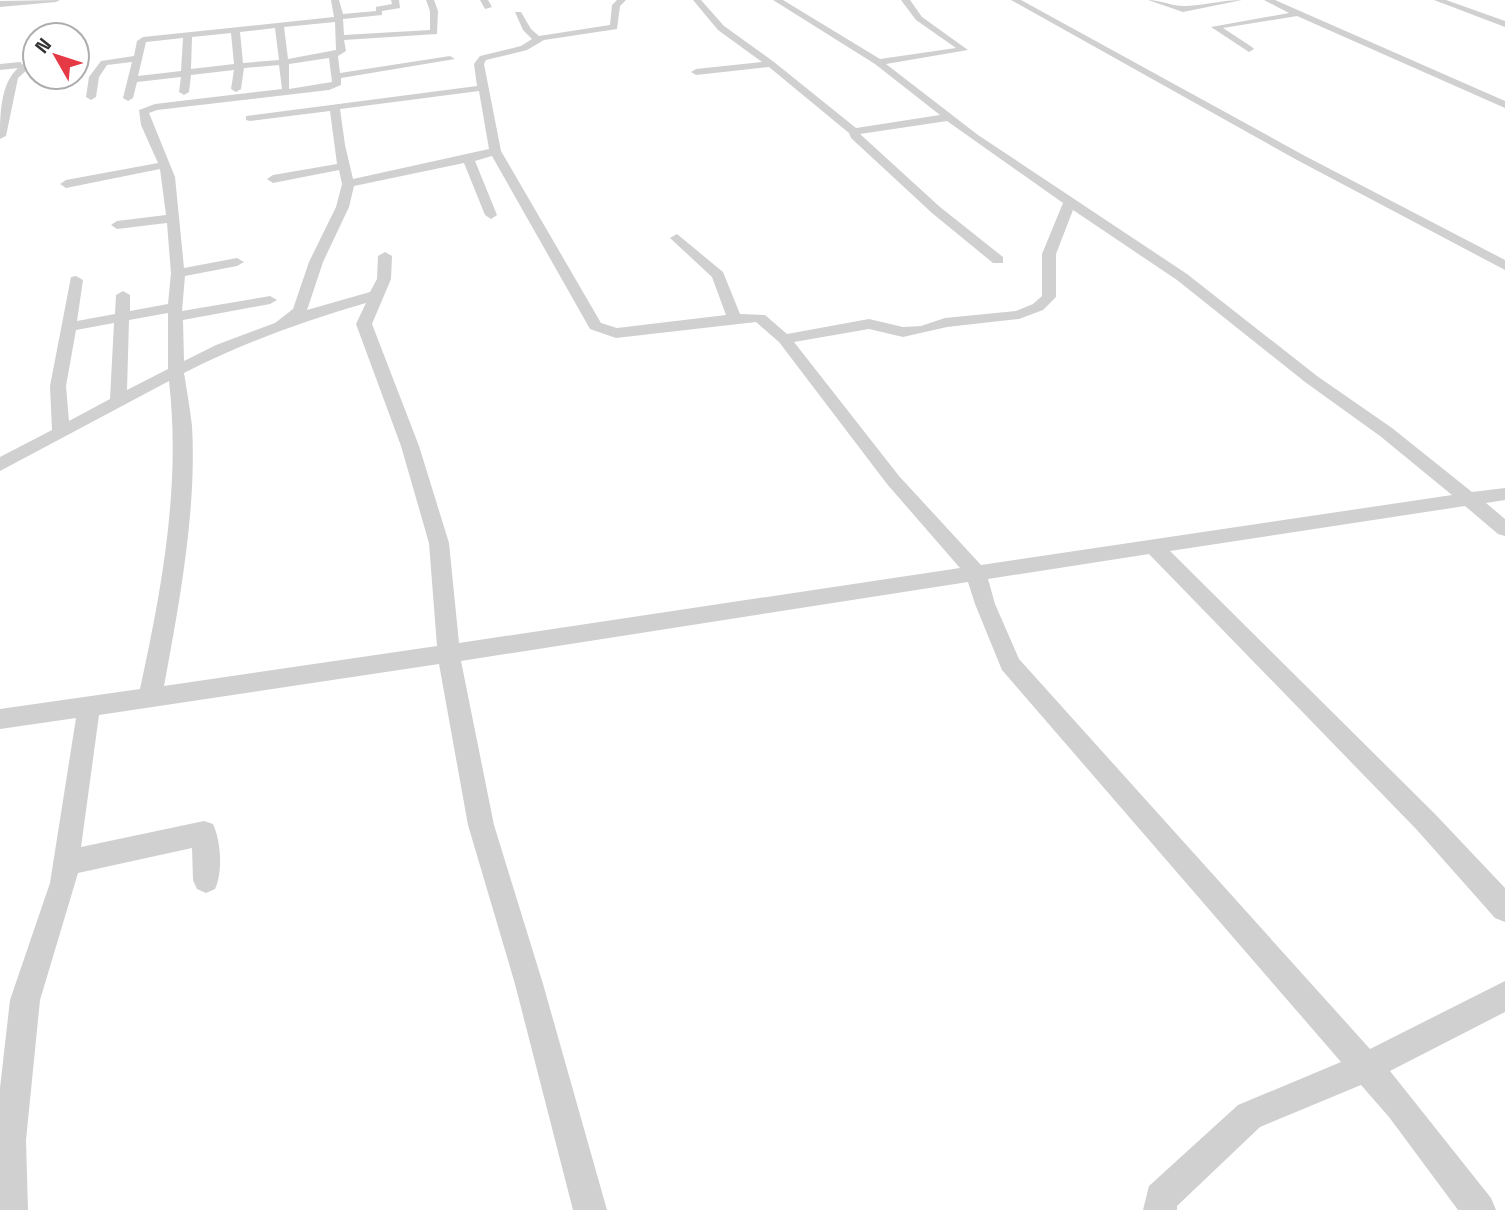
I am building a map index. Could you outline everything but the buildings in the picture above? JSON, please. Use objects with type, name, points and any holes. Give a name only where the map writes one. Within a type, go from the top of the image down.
[{"type":"street","points":[[0,4],[32,0]]},
{"type":"street","points":[[0,4],[56,0]]},
{"type":"street","points":[[132,80],[333,55],[341,51],[335,0]]},
{"type":"street","points":[[128,98],[143,40],[339,18],[377,7],[397,6],[395,0]]},
{"type":"street","points":[[326,33],[338,35],[434,32],[434,11],[430,0]]},
{"type":"street","points":[[622,0],[616,5],[614,27],[538,40],[515,51],[483,58],[479,64],[482,88],[495,137],[495,151],[595,326],[616,333],[760,318],[785,338],[893,480],[976,572],[985,604],[1010,664],[1400,1106],[1479,1210]]},
{"type":"street","points":[[696,0],[721,28],[771,64],[854,131],[855,136],[936,210],[998,260]]},
{"type":"street","points":[[777,0],[878,62],[974,137],[1182,277],[1311,379],[1386,432],[1505,529]]},
{"type":"street","points":[[878,62],[963,50],[915,15],[912,6],[905,0]]},
{"type":"street","points":[[1015,0],[1301,158],[1505,266]]},
{"type":"street","points":[[1152,0],[1178,9],[1238,0]]},
{"type":"street","points":[[1269,0],[1505,105]]},
{"type":"street","points":[[1438,0],[1505,24]]},
{"type":"street","points":[[377,7],[384,26]]},
{"type":"street","points":[[1249,49],[1215,27],[1298,13]]},
{"type":"street","points":[[518,14],[527,30],[538,40]]},
{"type":"street","points":[[279,25],[285,87]]},
{"type":"street","points":[[235,30],[242,43],[236,89]]},
{"type":"street","points":[[184,92],[188,34]]},
{"type":"street","points":[[269,39],[292,36]]},
{"type":"street","points":[[224,44],[242,43]]},
{"type":"street","points":[[176,50],[200,47]]},
{"type":"street","points":[[91,97],[94,77],[104,63],[151,53]]},
{"type":"street","points":[[150,698],[172,588],[183,427],[176,371],[175,312],[178,273],[167,171],[146,125],[144,112],[148,109],[323,89],[336,84],[338,76],[333,55]]},
{"type":"street","points":[[338,76],[450,59]]},
{"type":"street","points":[[696,72],[771,64]]},
{"type":"street","points":[[0,67],[20,65],[23,69],[13,77],[0,136]]},
{"type":"street","points":[[250,118],[482,88]]},
{"type":"street","points":[[293,319],[302,307],[317,261],[338,223],[346,200],[348,184],[335,108]]},
{"type":"street","points":[[854,131],[950,117]]},
{"type":"street","points":[[348,184],[495,151]]},
{"type":"street","points":[[468,159],[491,215]]},
{"type":"street","points":[[273,178],[344,166]]},
{"type":"street","points":[[66,184],[167,171]]},
{"type":"street","points":[[113,187],[167,171]]},
{"type":"street","points":[[785,338],[869,324],[903,332],[922,331],[945,323],[1019,315],[1038,307],[1049,297],[1049,254],[1070,202]]},
{"type":"street","points":[[117,225],[172,218]]},
{"type":"street","points":[[677,238],[718,275],[735,319]]},
{"type":"street","points":[[385,256],[384,279],[364,324],[410,446],[439,543],[449,656],[481,825],[529,984],[590,1210]]},
{"type":"street","points":[[178,273],[237,262]]},
{"type":"street","points":[[61,432],[58,386],[76,279]]},
{"type":"street","points":[[118,400],[123,295]]},
{"type":"street","points":[[0,465],[118,400],[225,346],[293,319],[376,295]]},
{"type":"street","points":[[69,327],[121,317],[270,300]]},
{"type":"street","points":[[0,719],[449,656],[1152,545],[1505,494]]},
{"type":"street","points":[[1152,545],[1426,822],[1505,908]]},
{"type":"street","points":[[11,1210],[10,1140],[25,1000],[62,883],[89,706]]},
{"type":"street","points":[[65,863],[205,833],[206,880]]},
{"type":"street","points":[[1160,1210],[1161,1198],[1248,1116],[1366,1067],[1505,996]]}]
